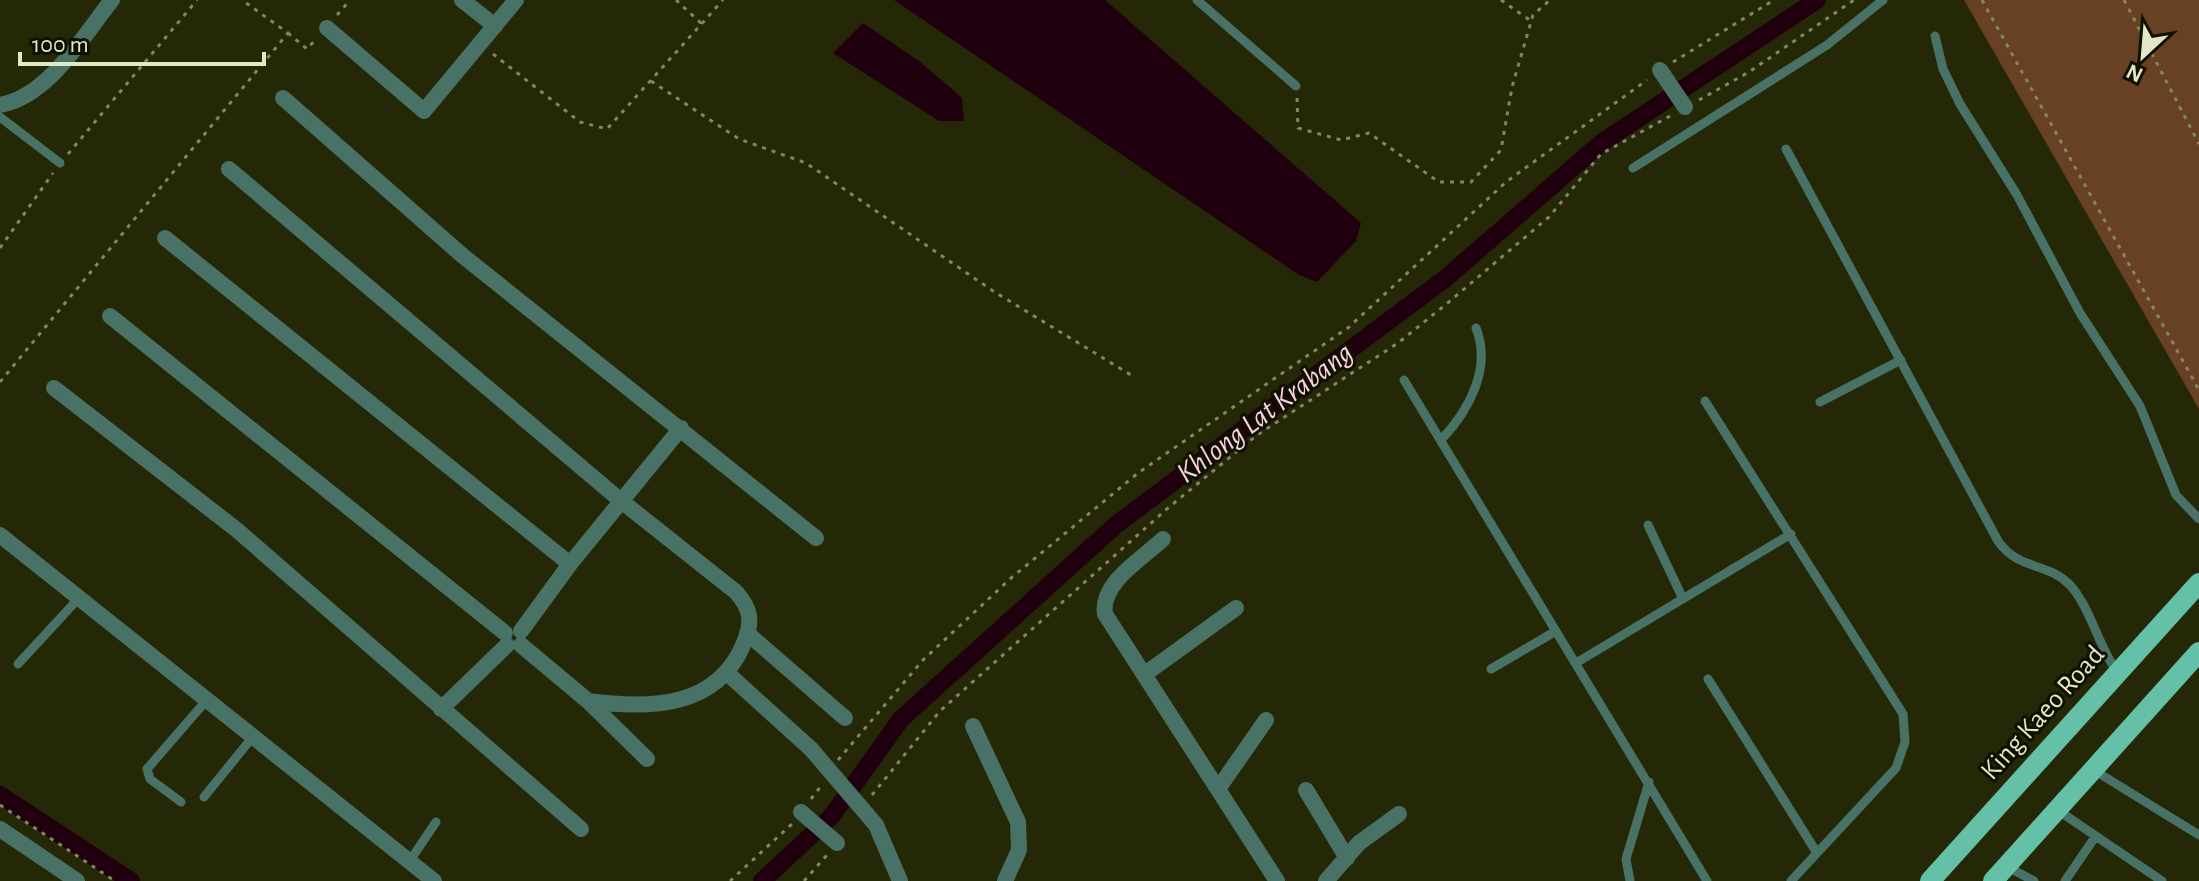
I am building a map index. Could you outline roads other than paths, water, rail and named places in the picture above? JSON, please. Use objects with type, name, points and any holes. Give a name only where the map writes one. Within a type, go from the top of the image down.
[{"type":"main road","name":"King Kaeo Road","points":[[1930,881],[2199,583]]},
{"type":"main road","points":[[1999,874],[2199,652]]},
{"type":"street","points":[[0,105],[27,93],[54,73],[112,0]]},
{"type":"street","points":[[462,0],[495,26]]},
{"type":"street","points":[[327,28],[424,111],[516,0]]},
{"type":"street","points":[[1660,70],[1685,107]]},
{"type":"street","points":[[283,98],[463,256],[816,538]]},
{"type":"street","points":[[229,169],[620,500],[736,592],[750,612],[747,633],[727,673],[699,694],[682,701],[646,706],[588,701]]},
{"type":"street","points":[[165,238],[570,564]]},
{"type":"street","points":[[110,316],[514,638],[588,701],[647,759]]},
{"type":"street","points":[[54,388],[237,530],[581,829]]},
{"type":"street","points":[[441,709],[514,638],[620,500],[681,428]]},
{"type":"street","points":[[0,535],[251,739],[434,881]]},
{"type":"street","points":[[1163,539],[1109,589],[1103,604],[1105,614],[1277,881]]},
{"type":"street","points":[[1145,674],[1236,608]]},
{"type":"street","points":[[747,633],[845,718]]},
{"type":"street","points":[[727,673],[811,749],[876,825],[900,881]]},
{"type":"street","points":[[1218,789],[1266,720]]},
{"type":"street","points":[[973,726],[1020,831],[1019,850],[1005,881]]},
{"type":"street","points":[[1306,790],[1347,858]]},
{"type":"street","points":[[802,814],[835,842]]},
{"type":"street","points":[[1326,881],[1371,834],[1399,814]]},
{"type":"street","points":[[0,829],[77,881]]},
{"type":"lane","points":[[1197,0],[1296,86]]},
{"type":"lane","points":[[1633,168],[1827,45],[1883,0]]},
{"type":"lane","points":[[1935,36],[1943,69],[1960,104],[2017,195],[2080,313],[2140,406],[2176,495],[2199,519]]},
{"type":"lane","points":[[0,117],[60,163]]},
{"type":"lane","points":[[1786,149],[1998,541],[2018,562],[2042,567],[2073,588],[2101,650],[2117,672]]},
{"type":"lane","points":[[1442,439],[1467,408],[1479,371],[1483,355],[1476,328]]},
{"type":"lane","points":[[1820,402],[1901,360]]},
{"type":"lane","points":[[1404,380],[1707,881]]},
{"type":"lane","points":[[1705,401],[1903,714],[1907,729],[1896,768],[1791,881]]},
{"type":"lane","points":[[1648,525],[1683,599]]},
{"type":"lane","points":[[1576,663],[1791,534]]},
{"type":"lane","points":[[18,664],[78,599]]},
{"type":"lane","points":[[1491,669],[1556,631]]},
{"type":"lane","points":[[1708,679],[1817,853]]},
{"type":"lane","points":[[181,802],[150,779],[147,769],[205,702]]},
{"type":"lane","points":[[204,797],[251,739]]},
{"type":"lane","points":[[2092,769],[2199,835]]},
{"type":"lane","points":[[1630,881],[1626,859],[1649,782]]},
{"type":"lane","points":[[2056,809],[2162,881]]},
{"type":"lane","points":[[409,862],[436,822]]},
{"type":"lane","points":[[2065,881],[2095,837]]},
{"type":"lane","points":[[1999,874],[2034,881]]},
{"type":"waterway","name":"Khlong Lat Krabang","points":[[762,881],[831,817],[901,719],[1117,524],[1446,278],[1601,143],[1817,0]]},
{"type":"waterway","points":[[0,795],[131,881]]}]
